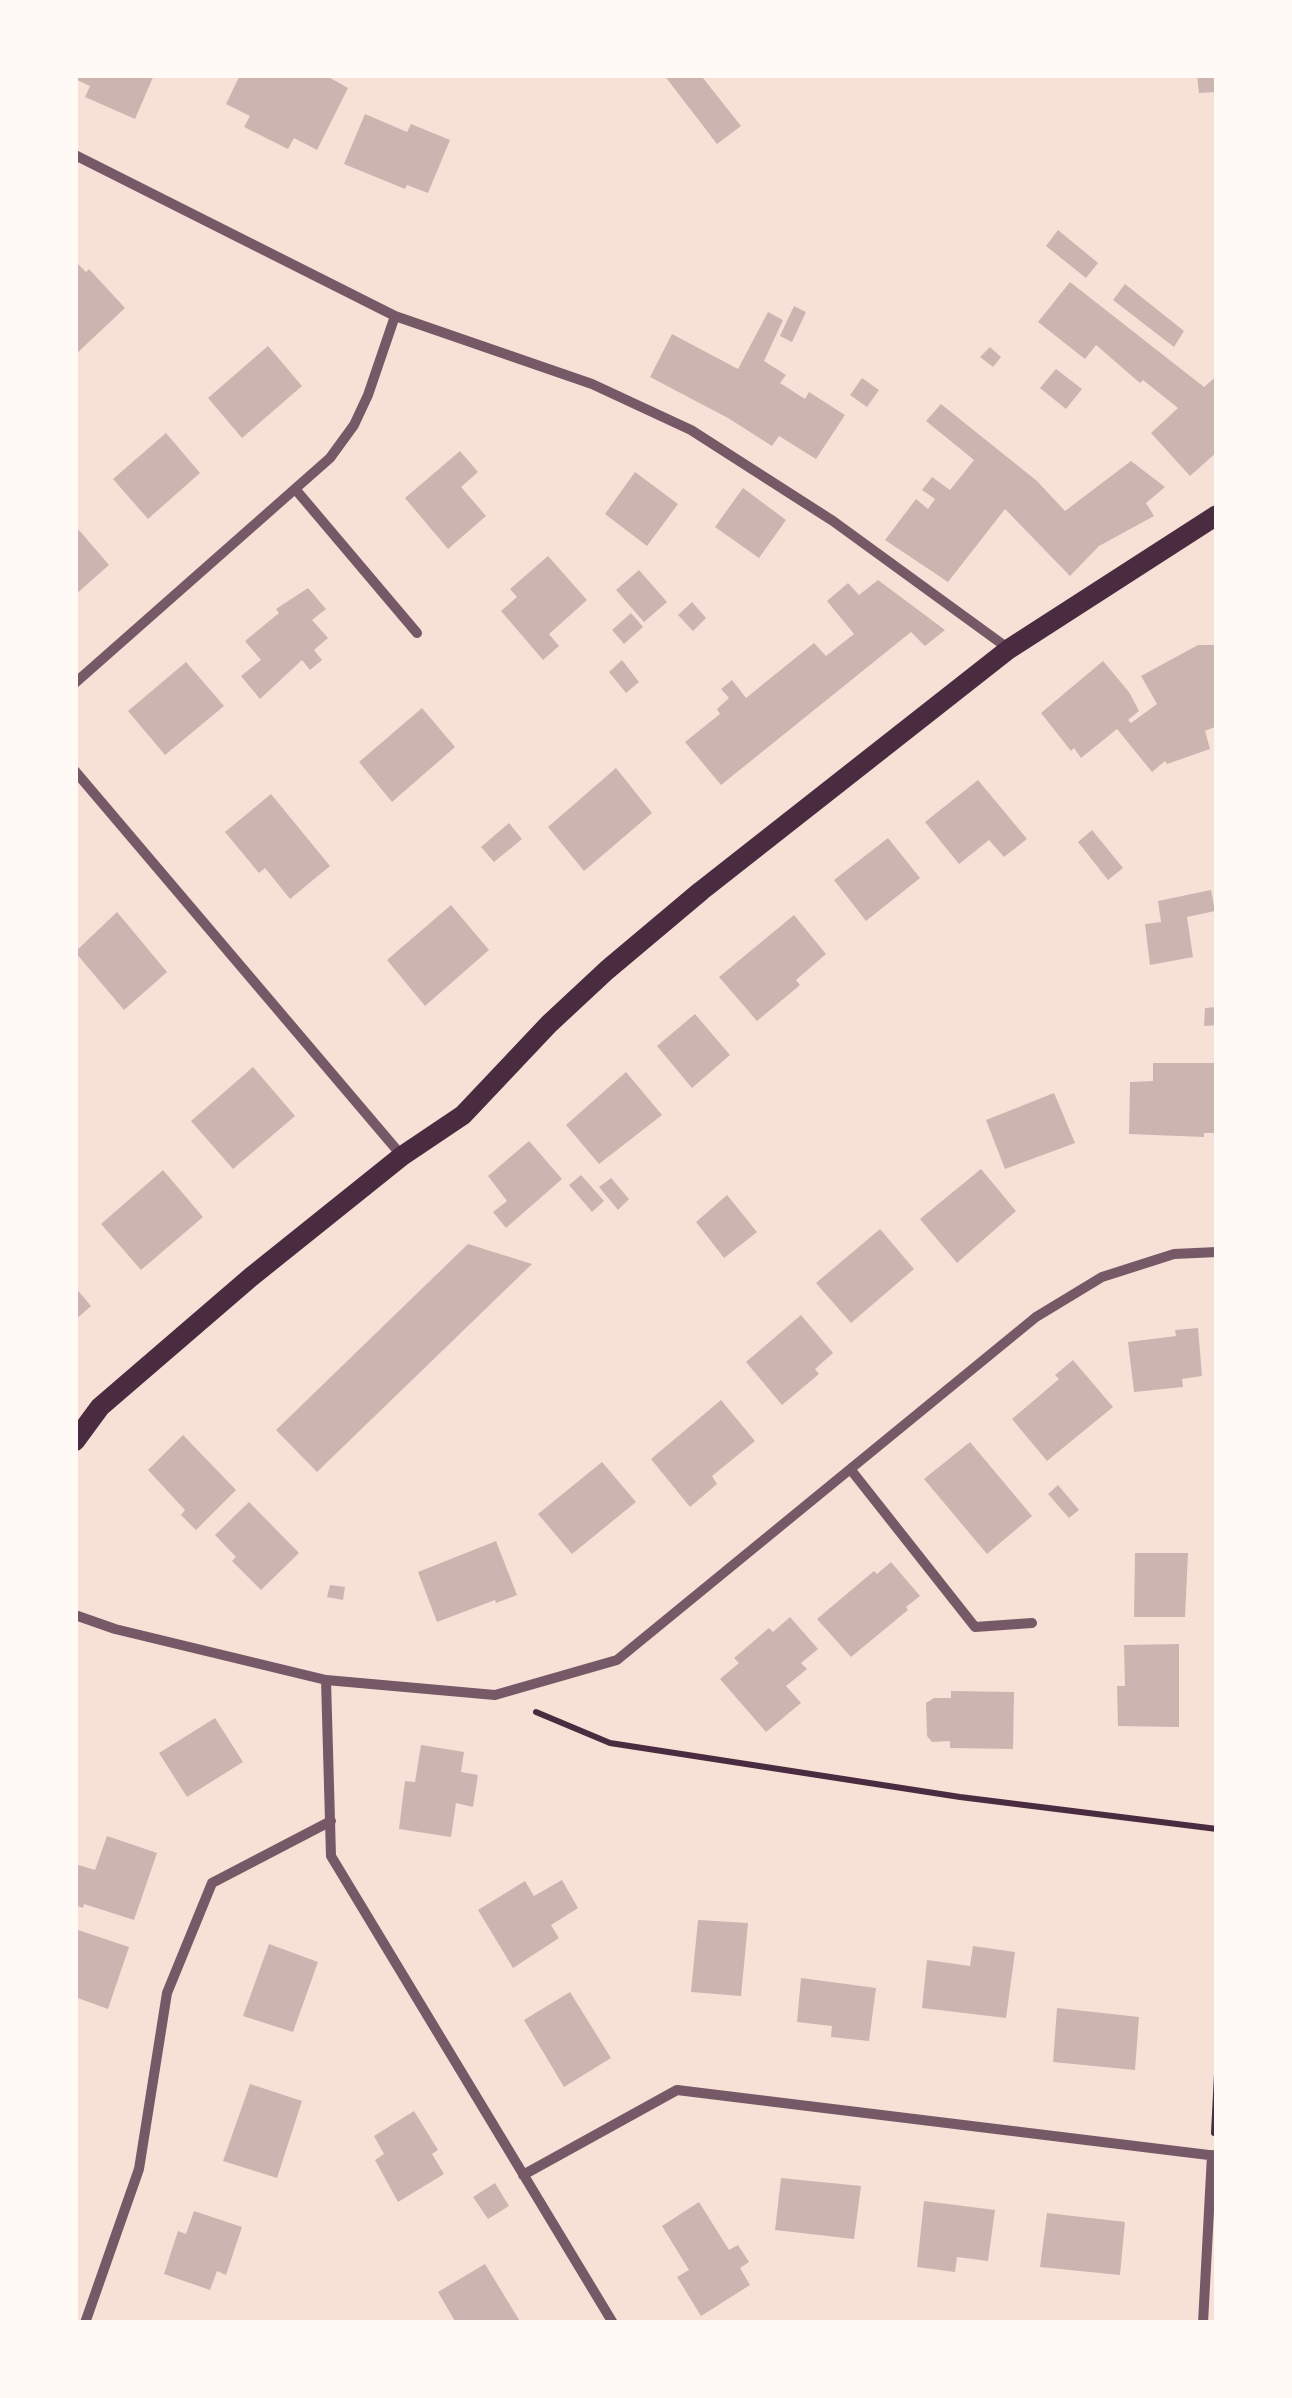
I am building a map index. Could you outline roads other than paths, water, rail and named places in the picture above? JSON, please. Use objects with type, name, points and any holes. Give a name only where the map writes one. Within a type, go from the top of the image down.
[{"type":"main road","points":[[75,1441],[100,1407],[251,1277],[402,1156],[463,1116],[549,1024],[674,913],[1009,649],[1217,515]]},
{"type":"street","points":[[75,154],[395,316],[592,384],[691,430],[834,521],[1009,649]]},
{"type":"street","points":[[75,683],[330,458],[354,424],[395,316]]},
{"type":"street","points":[[296,490],[416,632]]},
{"type":"street","points":[[75,771],[402,1156]]},
{"type":"street","points":[[75,1615],[115,1629],[326,1680],[496,1695],[617,1660],[1036,1317],[1102,1278],[1174,1254],[1217,1252]]},
{"type":"street","points":[[851,1470],[974,1627],[1032,1623]]},
{"type":"street","points":[[326,1680],[331,1856],[613,2323]]},
{"type":"street","points":[[85,2323],[140,2169],[167,1993],[212,1883],[331,1821]]},
{"type":"street","points":[[523,2175],[677,2090],[1215,2156],[1204,2323]]}]
